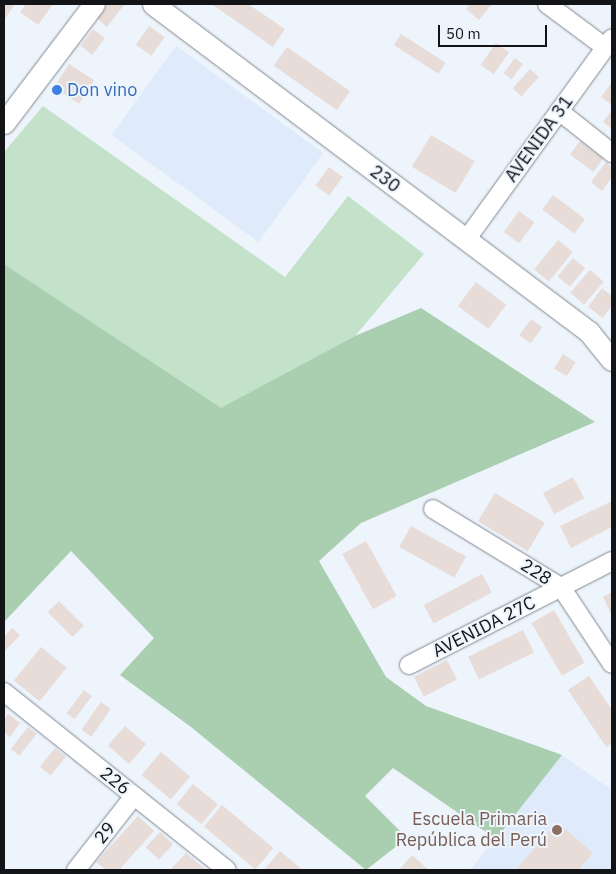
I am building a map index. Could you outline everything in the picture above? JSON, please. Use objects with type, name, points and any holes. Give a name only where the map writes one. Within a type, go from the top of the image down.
[{"type":"street","points":[[4,123],[94,4]]},
{"type":"street","name":"230","points":[[153,4],[589,332],[612,360]]},
{"type":"street","points":[[547,4],[609,42]]},
{"type":"street","name":"AVENIDA 31","points":[[466,240],[609,42]]},
{"type":"street","points":[[559,111],[612,153]]},
{"type":"street","name":"228","points":[[433,509],[560,587],[612,664]]},
{"type":"street","name":"AVENIDA 27C","points":[[409,665],[612,561]]},
{"type":"street","name":"226","points":[[4,692],[227,870]]},
{"type":"street","name":"29","points":[[76,870],[134,796]]},
{"type":"shaded area","points":[[176,46],[323,153],[259,242],[111,135]]},
{"type":"shaded area","name":"Escuela Primaria República del Perú","points":[[562,755],[612,790],[612,870],[470,870]]},
{"type":"green space","points":[[43,106],[285,277],[348,196],[424,254],[355,336],[221,409],[4,264],[4,152]]},
{"type":"green space","points":[[4,264],[221,408],[355,336],[421,308],[595,422],[361,523],[319,561],[386,677],[426,706],[562,755],[496,839],[393,768],[365,796],[407,838],[366,870],[191,727],[120,675],[154,638],[71,551],[4,622]]},
{"type":"building","points":[[4,4],[15,4],[4,20]]},
{"type":"building","points":[[26,4],[53,4],[38,25],[20,12]]},
{"type":"building","points":[[108,4],[124,5],[107,27],[97,18]]},
{"type":"building","points":[[248,4],[285,29],[273,47],[213,5]]},
{"type":"building","points":[[470,4],[492,4],[479,20],[466,9]]},
{"type":"building","points":[[149,26],[165,37],[151,56],[136,45]]},
{"type":"building","points":[[93,29],[105,38],[92,55],[80,46]]},
{"type":"building","points":[[401,34],[445,63],[438,74],[394,45]]},
{"type":"building","points":[[496,43],[509,52],[494,74],[481,65]]},
{"type":"building","points":[[287,47],[350,91],[337,110],[274,66]]},
{"type":"building","points":[[515,58],[523,64],[512,79],[504,73]]},
{"type":"building","points":[[69,64],[94,80],[79,104],[54,87]]},
{"type":"building","points":[[530,69],[539,77],[522,96],[513,88]]},
{"type":"building","points":[[612,82],[612,105],[601,97]]},
{"type":"building","points":[[612,110],[612,129],[603,122]]},
{"type":"building","points":[[431,135],[475,161],[456,193],[412,167]]},
{"type":"building","points":[[580,141],[603,158],[593,172],[570,155]]},
{"type":"building","points":[[606,162],[612,167],[612,177],[602,191],[591,182]]},
{"type":"building","points":[[329,167],[343,177],[329,196],[315,186]]},
{"type":"building","points":[[553,195],[585,219],[574,233],[542,209]]},
{"type":"building","points":[[519,211],[534,222],[519,243],[504,232]]},
{"type":"building","points":[[558,240],[573,252],[549,281],[534,270]]},
{"type":"building","points":[[573,258],[585,268],[570,287],[558,276]]},
{"type":"building","points":[[590,270],[604,282],[584,304],[570,293]]},
{"type":"building","points":[[476,282],[506,305],[488,329],[458,306]]},
{"type":"building","points":[[602,288],[612,296],[612,305],[603,318],[588,307]]},
{"type":"building","points":[[531,319],[542,327],[531,343],[519,335]]},
{"type":"building","points":[[563,354],[576,362],[567,376],[554,368]]},
{"type":"building","points":[[573,477],[584,498],[554,514],[543,493]]},
{"type":"building","points":[[495,493],[545,523],[528,551],[478,521]]},
{"type":"building","points":[[612,501],[612,527],[571,548],[560,526]]},
{"type":"building","points":[[411,526],[466,557],[454,578],[399,547]]},
{"type":"building","points":[[366,541],[397,596],[373,609],[342,554]]},
{"type":"building","points":[[482,574],[492,593],[434,624],[424,605]]},
{"type":"building","points":[[612,592],[612,616],[603,597]]},
{"type":"building","points":[[59,601],[84,626],[72,637],[48,612]]},
{"type":"building","points":[[554,610],[584,663],[562,676],[531,623]]},
{"type":"building","points":[[12,628],[20,635],[4,652],[4,637]]},
{"type":"building","points":[[523,630],[534,652],[479,679],[468,657]]},
{"type":"building","points":[[41,647],[67,668],[40,701],[14,680]]},
{"type":"building","points":[[447,660],[457,680],[424,696],[414,677]]},
{"type":"building","points":[[589,676],[612,710],[612,743],[606,747],[568,690]]},
{"type":"building","points":[[84,690],[92,696],[75,719],[67,713]]},
{"type":"building","points":[[101,702],[111,709],[91,737],[81,730]]},
{"type":"building","points":[[8,714],[20,723],[10,737],[4,732],[4,720]]},
{"type":"building","points":[[125,726],[146,744],[129,764],[108,746]]},
{"type":"building","points":[[28,727],[37,734],[19,756],[11,749]]},
{"type":"building","points":[[55,748],[66,757],[51,775],[40,767]]},
{"type":"building","points":[[161,752],[190,776],[171,799],[142,775]]},
{"type":"building","points":[[193,784],[218,804],[202,824],[177,804]]},
{"type":"building","points":[[222,805],[273,848],[255,870],[204,826]]},
{"type":"building","points":[[138,816],[154,831],[119,870],[106,870],[96,862]]},
{"type":"building","points":[[557,822],[593,853],[578,870],[516,870]]},
{"type":"building","points":[[160,832],[173,844],[159,860],[146,847]]},
{"type":"building","points":[[280,851],[303,870],[264,870]]},
{"type":"building","points":[[186,853],[206,870],[170,870]]},
{"type":"building","points":[[412,855],[429,870],[399,870]]},
{"type":"place","name":"Don vino","points":[[57,90]]},
{"type":"place","name":"Escuela Primaria República del Perú","points":[[557,830]]}]
